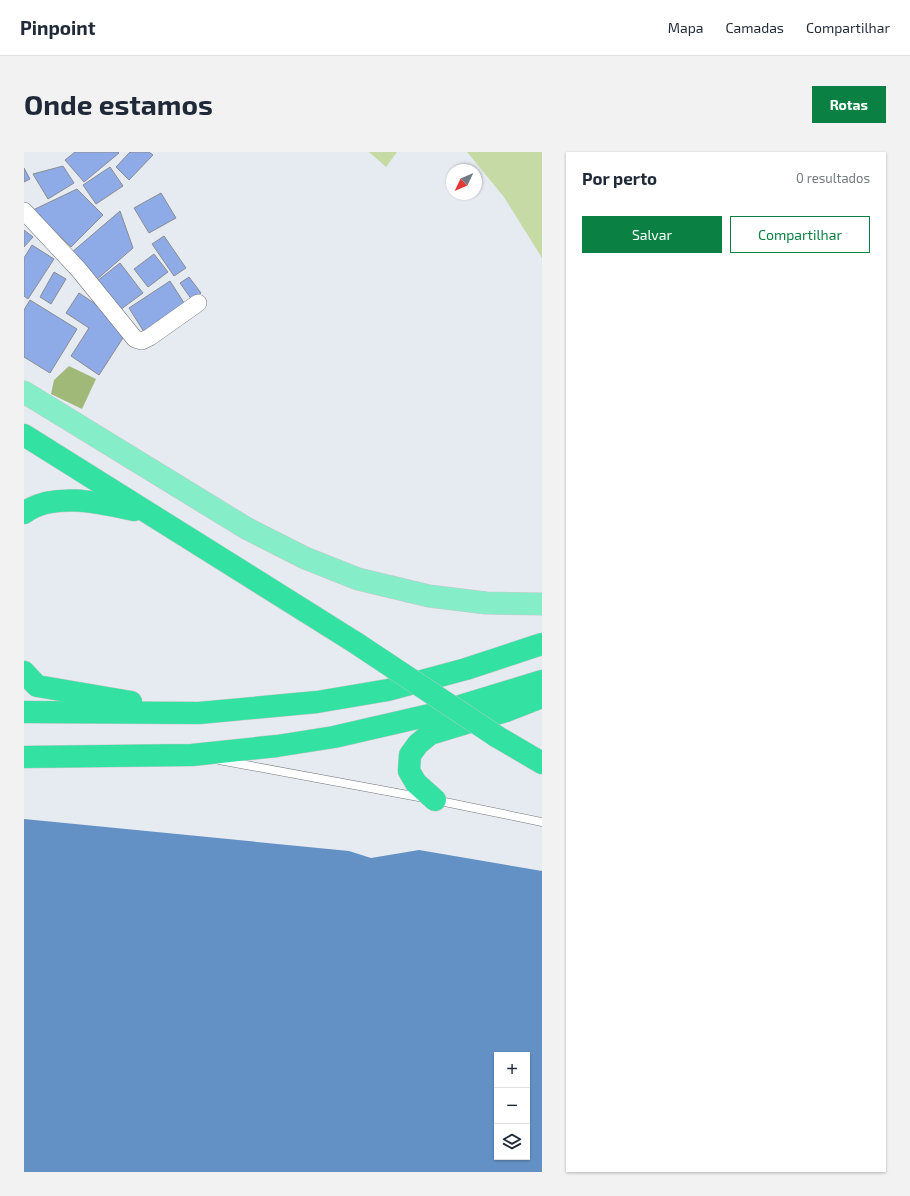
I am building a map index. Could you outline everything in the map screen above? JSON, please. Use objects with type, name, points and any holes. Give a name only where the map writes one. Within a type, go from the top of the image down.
[{"type":"highway","points":[[24,435],[356,643],[496,736],[542,763]]},
{"type":"highway","points":[[24,513],[42,504],[64,500],[102,503],[146,512]]},
{"type":"highway","points":[[24,712],[199,713],[316,702],[388,690],[466,669],[542,644]]},
{"type":"highway","points":[[24,672],[37,686],[199,713]]},
{"type":"highway","points":[[24,758],[192,755],[277,746],[334,737],[434,714],[542,681]]},
{"type":"highway","points":[[435,800],[416,783],[409,771],[410,755],[418,744],[430,734],[506,711],[542,697]]},
{"type":"main road","points":[[24,392],[246,528],[305,558],[358,579],[429,596],[486,603],[542,604]]},
{"type":"street","points":[[24,210],[79,270],[136,339],[142,341],[150,337],[198,303]]},
{"type":"lane","points":[[192,755],[435,800],[542,822]]},
{"type":"green space","points":[[369,152],[397,152],[386,167]]},
{"type":"green space","points":[[467,152],[542,152],[542,258],[504,197],[482,170],[482,164],[477,164]]},
{"type":"green space","points":[[69,366],[96,379],[82,409],[51,394],[54,380]]},
{"type":"water","points":[[24,819],[349,851],[371,858],[419,850],[542,871],[542,1172],[24,1172]]},
{"type":"building","points":[[75,152],[119,153],[84,182],[65,160]]},
{"type":"building","points":[[130,152],[149,152],[153,155],[129,180],[116,167]]},
{"type":"building","points":[[63,166],[74,183],[48,199],[33,174]]},
{"type":"building","points":[[110,167],[123,186],[96,204],[83,185]]},
{"type":"building","points":[[24,168],[30,179],[24,182]]},
{"type":"building","points":[[77,189],[103,215],[71,247],[33,210]]},
{"type":"building","points":[[161,193],[176,218],[149,233],[134,208]]},
{"type":"building","points":[[120,211],[133,248],[95,281],[71,253]]},
{"type":"building","points":[[24,230],[33,237],[24,247]]},
{"type":"building","points":[[164,236],[186,268],[174,276],[152,244]]},
{"type":"building","points":[[32,245],[54,259],[28,299],[24,296],[24,258]]},
{"type":"building","points":[[154,254],[168,272],[148,287],[134,269]]},
{"type":"building","points":[[120,263],[143,293],[120,310],[97,281]]},
{"type":"building","points":[[54,272],[66,279],[51,304],[40,297]]},
{"type":"building","points":[[189,277],[201,293],[192,300],[180,283]]},
{"type":"building","points":[[170,281],[186,306],[144,332],[129,308]]},
{"type":"building","points":[[79,293],[130,327],[99,375],[71,356],[89,328],[66,313]]},
{"type":"building","points":[[30,300],[77,329],[50,373],[24,357],[24,310]]}]
